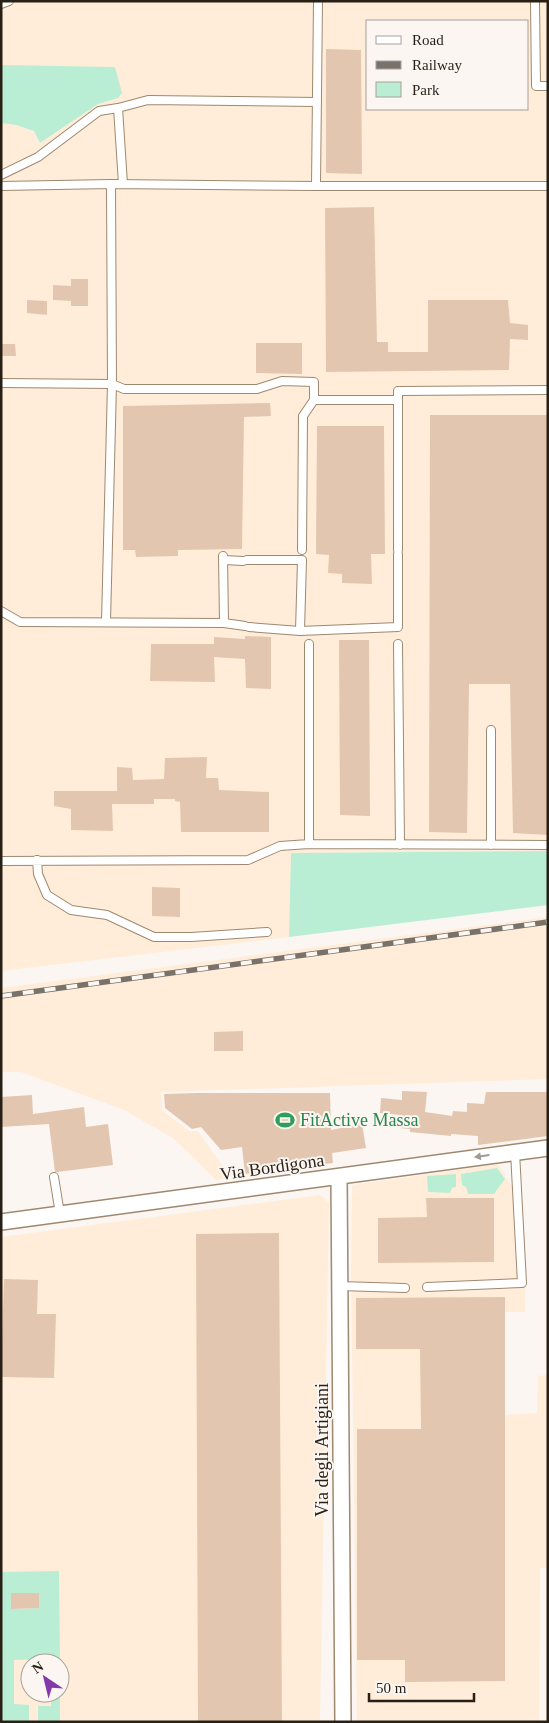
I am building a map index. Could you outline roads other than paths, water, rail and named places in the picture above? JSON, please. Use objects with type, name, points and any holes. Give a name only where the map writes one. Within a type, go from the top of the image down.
[{"type":"street","name":"Via Bordigona","points":[[1,1222],[548,1148]]},
{"type":"street","name":"Via degli Artigiani","points":[[339,1177],[343,1722]]},
{"type":"lane","points":[[1,4],[9,1]]},
{"type":"lane","points":[[316,186],[318,1]]},
{"type":"lane","points":[[535,1],[536,86],[548,86]]},
{"type":"lane","points":[[1,175],[38,156],[100,111],[148,100],[317,102]]},
{"type":"lane","points":[[118,108],[123,184]]},
{"type":"lane","points":[[106,622],[112,384],[111,184]]},
{"type":"lane","points":[[1,186],[123,184],[548,186]]},
{"type":"lane","points":[[1,383],[112,384],[124,389],[257,389],[282,381],[314,382],[314,400],[303,416],[300,631]]},
{"type":"lane","points":[[400,845],[398,391],[548,390]]},
{"type":"lane","points":[[314,400],[398,400]]},
{"type":"lane","points":[[224,623],[223,558],[245,560],[301,555]]},
{"type":"lane","points":[[1,611],[20,622],[224,623],[300,631],[398,627]]},
{"type":"lane","points":[[309,844],[310,631]]},
{"type":"lane","points":[[491,730],[491,845]]},
{"type":"lane","points":[[1,861],[248,860],[280,846],[309,844],[548,845]]},
{"type":"lane","points":[[37,860],[38,874],[47,895],[71,910],[107,914],[154,937],[191,937],[267,932]]},
{"type":"lane","points":[[428,1287],[522,1283],[515,1152]]},
{"type":"lane","points":[[54,1177],[60,1214]]},
{"type":"lane","points":[[339,1286],[405,1288]]},
{"type":"railway","points":[[1,996],[548,922]]},
{"type":"place","name":"FitActive Massa","points":[[285,1120]]}]
